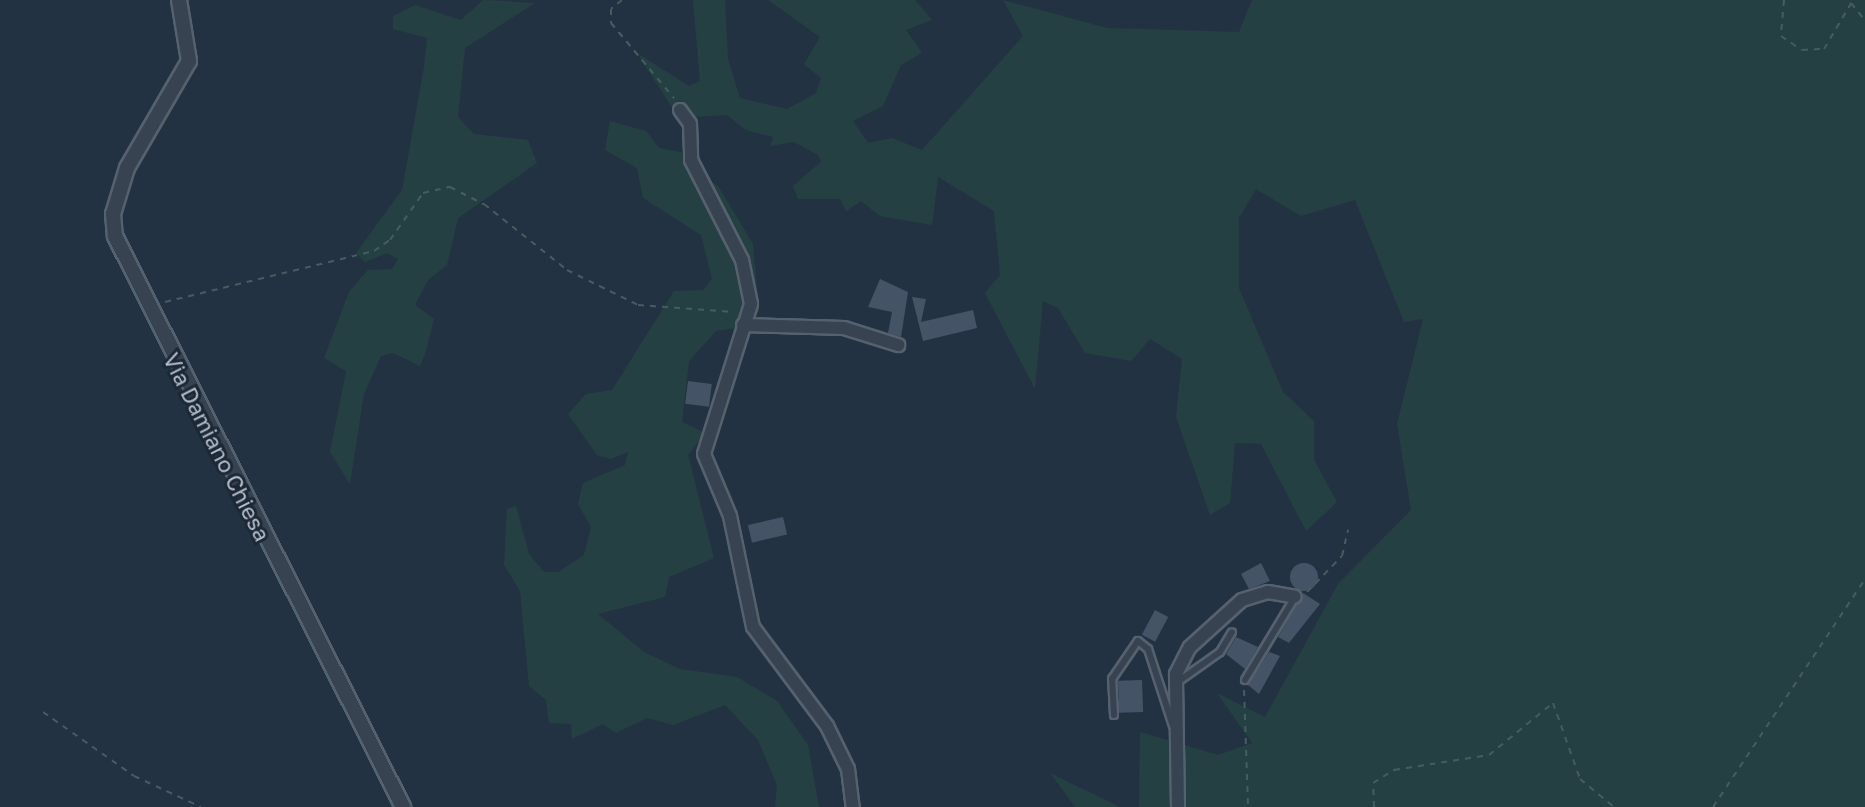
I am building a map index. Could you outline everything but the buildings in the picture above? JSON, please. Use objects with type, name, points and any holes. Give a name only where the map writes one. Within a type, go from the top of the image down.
[{"type":"street","name":"Via Damiano Chiesa","points":[[179,0],[189,42],[182,84],[127,168],[113,214],[151,318],[403,807]]},
{"type":"street","points":[[680,110],[690,124],[697,175],[742,260],[750,308],[704,454],[730,516],[753,627],[827,726],[848,769],[853,807]]},
{"type":"street","points":[[743,325],[844,328],[898,345]]},
{"type":"street","points":[[1178,807],[1176,684],[1190,647],[1242,600],[1268,592],[1295,597]]},
{"type":"lane","points":[[1245,680],[1295,597]]},
{"type":"lane","points":[[1176,684],[1190,667],[1220,652],[1232,632]]},
{"type":"lane","points":[[1114,715],[1112,679],[1138,641],[1148,649],[1177,737]]},
{"type":"path","points":[[622,0],[611,9],[611,23],[680,110]]},
{"type":"path","points":[[1784,0],[1781,36],[1802,50],[1824,49],[1851,1],[1865,20]]},
{"type":"path","points":[[151,318],[175,294],[228,289],[374,251],[434,187],[465,191],[567,270],[638,305],[750,308]]},
{"type":"path","points":[[1295,597],[1313,590],[1334,566],[1348,530]]},
{"type":"path","points":[[1713,807],[1865,579]]},
{"type":"path","points":[[1245,680],[1248,807]]},
{"type":"path","points":[[1374,807],[1373,783],[1394,770],[1489,755],[1553,703],[1580,779],[1614,807]]},
{"type":"path","points":[[43,712],[134,776],[201,807]]},
{"type":"green space","points":[[483,0],[535,3],[465,48],[458,117],[474,134],[528,140],[537,163],[458,218],[447,265],[428,280],[415,305],[434,319],[420,366],[393,353],[381,356],[364,394],[350,484],[330,452],[346,371],[324,358],[349,292],[368,270],[392,269],[398,259],[387,253],[365,262],[356,253],[402,190],[424,67],[427,38],[393,29],[393,16],[415,5],[461,20]]},
{"type":"green space","points":[[693,0],[725,0],[728,59],[740,98],[787,109],[816,93],[821,78],[804,64],[820,37],[768,0],[915,0],[932,20],[906,30],[922,53],[901,65],[883,106],[853,121],[868,143],[892,138],[922,150],[1023,36],[1003,0],[1107,28],[1239,32],[1252,0],[1865,0],[1865,807],[1139,807],[1140,732],[1218,755],[1252,743],[1217,693],[1265,717],[1338,584],[1411,510],[1397,424],[1423,319],[1404,322],[1355,200],[1301,216],[1256,189],[1239,218],[1239,288],[1283,392],[1314,421],[1314,460],[1337,502],[1306,531],[1261,444],[1235,443],[1230,503],[1210,515],[1176,417],[1182,359],[1150,339],[1131,361],[1085,353],[1058,308],[1043,301],[1035,389],[985,293],[1000,275],[994,211],[938,177],[932,225],[880,216],[861,201],[846,211],[840,199],[798,199],[793,186],[821,162],[818,155],[794,142],[770,146],[773,137],[746,130],[727,115],[679,118],[637,53],[689,86],[700,81]]},
{"type":"green space","points":[[610,121],[646,131],[659,148],[685,153],[697,173],[718,186],[753,244],[759,312],[748,326],[716,331],[689,361],[682,422],[705,433],[688,455],[714,558],[669,577],[665,597],[598,614],[644,652],[680,669],[737,677],[777,701],[808,745],[819,807],[775,807],[777,785],[758,740],[725,705],[673,725],[647,718],[616,733],[603,724],[572,739],[571,724],[549,723],[546,700],[529,686],[520,591],[504,565],[507,509],[516,506],[529,554],[544,572],[558,572],[584,555],[591,527],[578,504],[583,483],[625,465],[628,452],[611,459],[597,455],[568,414],[586,394],[612,390],[674,291],[703,290],[712,279],[701,235],[643,198],[637,168],[605,150]]},
{"type":"green space","points":[[1050,773],[1120,807],[1075,807]]}]
